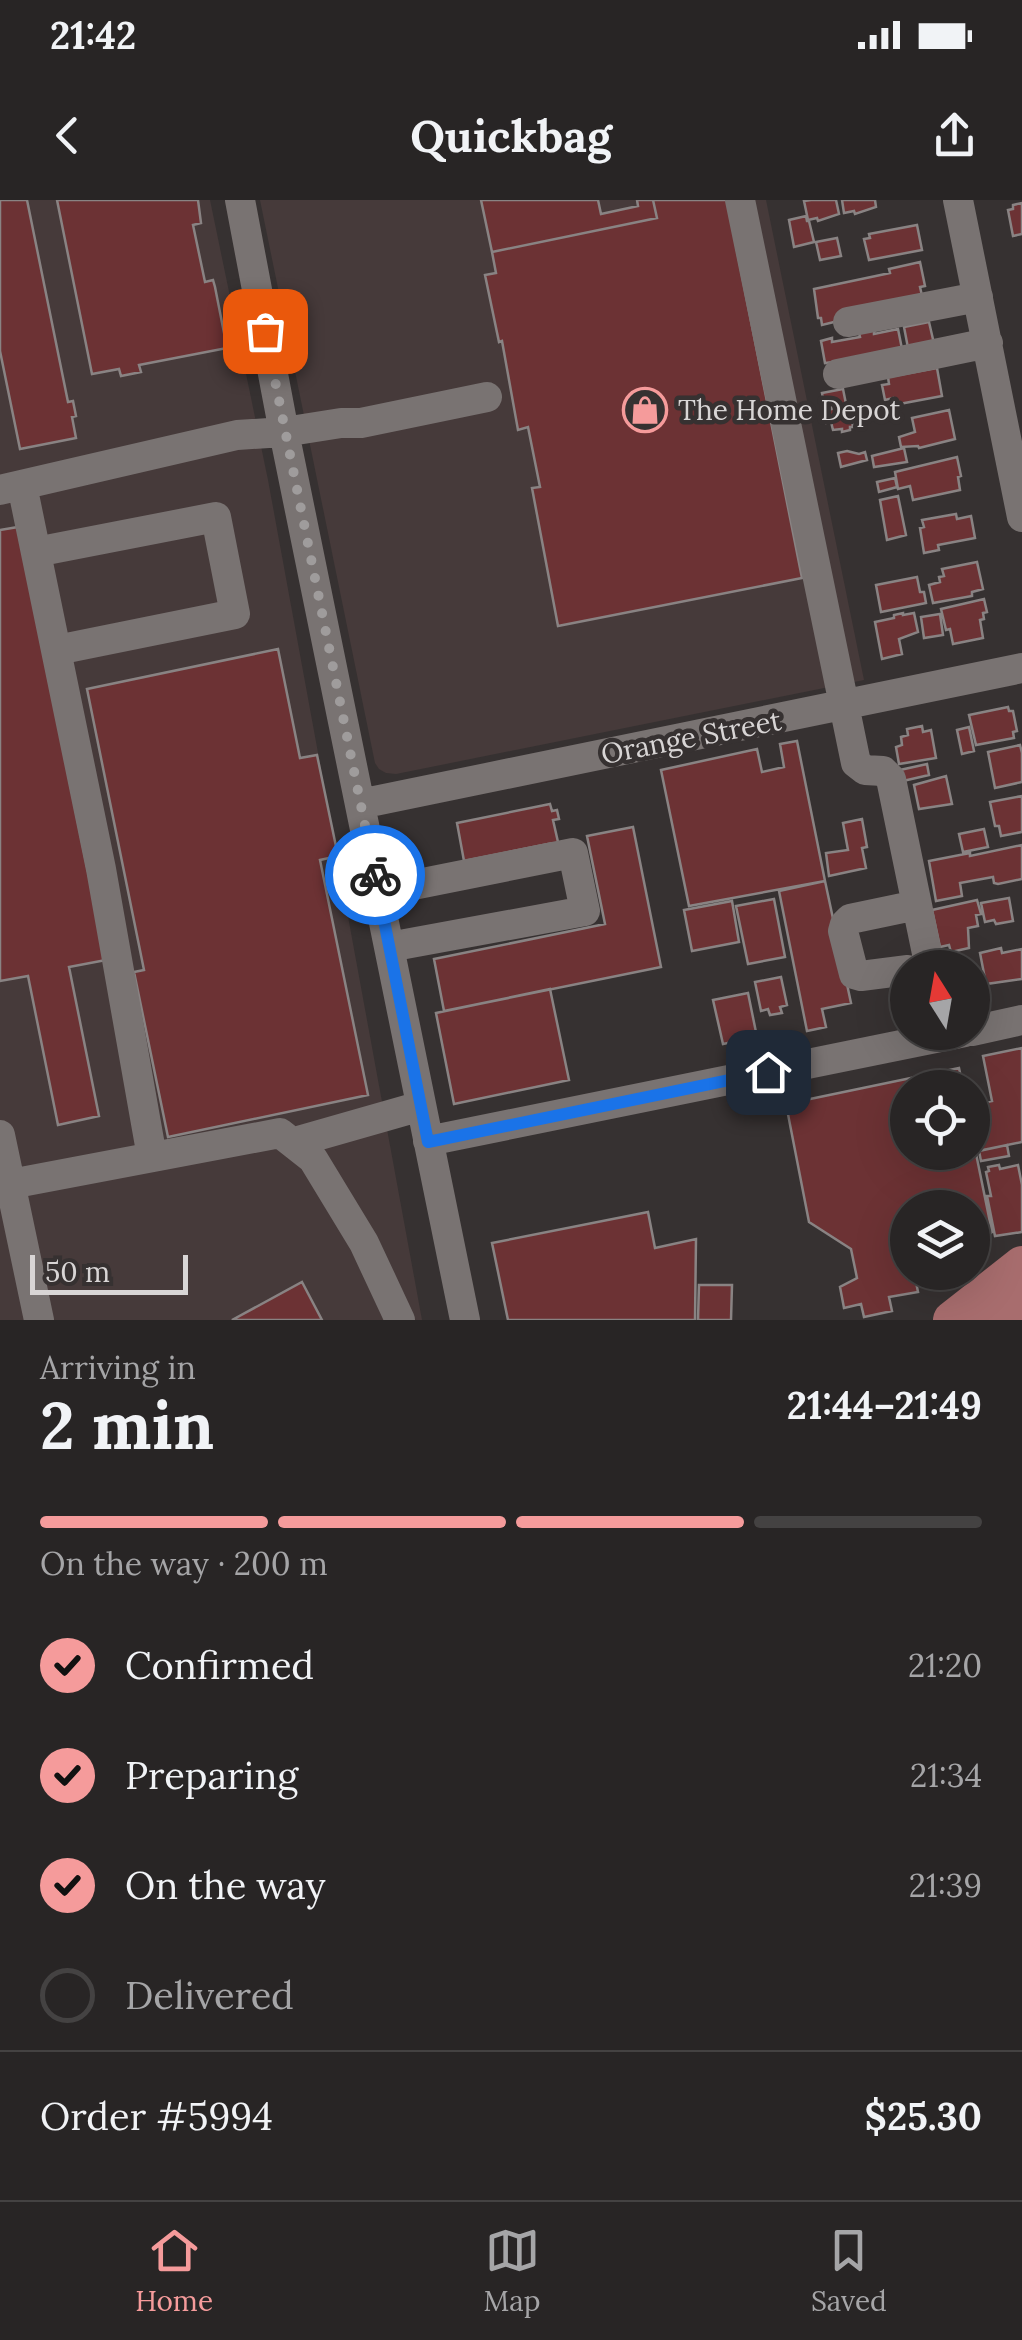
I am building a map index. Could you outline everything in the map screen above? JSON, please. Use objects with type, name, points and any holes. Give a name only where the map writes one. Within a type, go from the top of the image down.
[{"type":"main road","points":[[952,1320],[1022,1265]]},
{"type":"main road","points":[[1002,1320],[1022,1304]]},
{"type":"street","points":[[240,200],[465,1320]]},
{"type":"street","points":[[740,200],[856,763],[865,770],[883,770],[890,779],[917,904],[920,950]]},
{"type":"street","points":[[958,200],[988,342],[1013,430],[1022,517]]},
{"type":"street","points":[[848,322],[978,298]]},
{"type":"street","points":[[838,374],[988,342]]},
{"type":"street","points":[[152,1157],[102,870],[36,552],[11,487],[238,436],[362,423],[487,397]]},
{"type":"street","points":[[36,552],[216,516],[235,614],[56,650]]},
{"type":"street","name":"Orange Street","points":[[360,804],[1022,668]]},
{"type":"street","points":[[378,892],[573,853],[585,911],[389,948]]},
{"type":"street","points":[[890,972],[854,974],[844,924],[850,919],[917,904]]},
{"type":"street","points":[[990,1026],[1022,1020]]},
{"type":"street","points":[[428,1142],[890,1047]]},
{"type":"street","points":[[295,1142],[421,1106]]},
{"type":"street","points":[[5,1185],[280,1132],[313,1159],[364,1243],[400,1320]]},
{"type":"street","points":[[0,1134],[5,1185],[39,1320]]},
{"type":"shaded area","points":[[0,200],[210,200],[268,480],[422,1320],[0,1320]]},
{"type":"shaded area","points":[[260,200],[766,200],[864,680],[396,774],[379,769]]},
{"type":"building","points":[[0,200],[27,200],[68,402],[73,401],[76,438],[20,449],[0,351]]},
{"type":"building","points":[[57,200],[198,200],[201,223],[193,225],[205,282],[213,280],[215,287],[227,348],[139,365],[141,372],[121,376],[119,369],[92,374]]},
{"type":"building","points":[[481,200],[598,200],[601,214],[638,206],[637,200],[653,200],[657,218],[492,252]]},
{"type":"building","points":[[653,200],[727,200],[802,578],[558,626],[532,488],[540,487],[528,427],[518,430],[485,275],[496,273],[492,252],[657,218]]},
{"type":"building","points":[[836,200],[839,214],[808,220],[804,201]]},
{"type":"building","points":[[842,200],[875,200],[876,207],[855,214],[844,213]]},
{"type":"building","points":[[1022,203],[1022,234],[1013,236],[1008,210]]},
{"type":"building","points":[[806,216],[814,242],[794,247],[789,220]]},
{"type":"building","points":[[917,225],[922,250],[869,260],[864,239],[870,238],[869,234]]},
{"type":"building","points":[[837,238],[841,256],[820,260],[816,242]]},
{"type":"building","points":[[920,262],[925,286],[920,287],[923,300],[822,325],[814,289],[890,273],[889,269]]},
{"type":"building","points":[[929,322],[935,348],[909,353],[904,327]]},
{"type":"building","points":[[898,329],[903,354],[825,363],[821,341]]},
{"type":"building","points":[[937,368],[942,396],[894,405],[893,398],[885,400],[882,385],[889,384],[888,377]]},
{"type":"building","points":[[843,389],[846,404],[825,408],[822,393]]},
{"type":"building","points":[[849,405],[853,427],[842,432],[833,430],[823,411]]},
{"type":"building","points":[[949,410],[955,439],[919,448],[901,447],[899,437],[915,432],[912,418]]},
{"type":"building","points":[[904,448],[907,462],[874,467],[872,456]]},
{"type":"building","points":[[865,452],[867,460],[841,467],[838,453]]},
{"type":"building","points":[[957,457],[960,490],[913,500],[910,486],[898,489],[895,472]]},
{"type":"building","points":[[895,478],[897,487],[879,492],[877,482]]},
{"type":"building","points":[[898,496],[906,535],[887,540],[880,500]]},
{"type":"building","points":[[956,514],[957,519],[971,516],[975,538],[938,545],[939,550],[924,553],[922,520]]},
{"type":"building","points":[[18,527],[106,960],[69,967],[99,1116],[58,1125],[28,976],[0,981],[0,530]]},
{"type":"building","points":[[977,562],[983,589],[972,592],[972,596],[933,603],[929,585],[940,582],[939,577],[944,576],[942,569]]},
{"type":"building","points":[[917,577],[926,603],[881,612],[876,585]]},
{"type":"building","points":[[984,599],[987,612],[980,620],[983,638],[953,644],[941,609]]},
{"type":"building","points":[[914,613],[918,632],[899,639],[902,654],[882,659],[875,622]]},
{"type":"building","points":[[940,614],[943,635],[924,638],[921,617]]},
{"type":"building","points":[[278,649],[300,758],[317,755],[338,856],[320,860],[368,1095],[168,1137],[134,972],[144,970],[87,689]]},
{"type":"building","points":[[1008,707],[1013,711],[1017,731],[1013,732],[1014,738],[976,745],[969,715]]},
{"type":"building","points":[[922,726],[923,732],[931,730],[936,758],[899,764],[896,747],[902,745],[901,737],[908,735],[907,729]]},
{"type":"building","points":[[969,727],[974,751],[962,754],[957,730]]},
{"type":"building","points":[[797,741],[825,881],[689,906],[661,770],[757,749],[762,772],[784,767],[780,744]]},
{"type":"building","points":[[1020,745],[1022,782],[995,788],[988,752]]},
{"type":"building","points":[[927,764],[929,775],[903,781],[900,770]]},
{"type":"building","points":[[946,776],[952,804],[919,809],[914,785]]},
{"type":"building","points":[[1022,796],[1022,832],[1001,836],[990,802]]},
{"type":"building","points":[[550,804],[559,819],[553,820],[558,842],[464,861],[457,823]]},
{"type":"building","points":[[862,819],[866,868],[829,876],[826,853],[848,850],[843,823]]},
{"type":"building","points":[[633,827],[661,967],[444,1011],[434,959],[605,924],[587,836]]},
{"type":"building","points":[[984,829],[988,847],[963,852],[959,834]]},
{"type":"building","points":[[1022,845],[1022,879],[998,884],[993,877],[960,883],[962,896],[936,901],[929,861]]},
{"type":"building","points":[[825,881],[851,1003],[822,1009],[826,1027],[807,1031],[779,891]]},
{"type":"building","points":[[1009,898],[1013,921],[985,922],[981,903]]},
{"type":"building","points":[[774,899],[785,957],[748,964],[736,906]]},
{"type":"building","points":[[977,900],[981,914],[976,915],[978,926],[968,928],[969,948],[940,947],[932,910]]},
{"type":"building","points":[[732,901],[739,942],[692,951],[684,910]]},
{"type":"building","points":[[1022,949],[1022,979],[990,983],[990,951]]},
{"type":"building","points":[[781,977],[787,1005],[780,1007],[782,1013],[770,1015],[768,1009],[761,1011],[755,982]]},
{"type":"building","points":[[550,989],[569,1080],[454,1104],[436,1013]]},
{"type":"building","points":[[748,993],[757,1037],[723,1044],[713,1000]]},
{"type":"building","points":[[1022,1048],[1022,1142],[990,1149],[990,1070],[986,1070],[983,1056]]},
{"type":"building","points":[[890,1082],[890,1170],[979,1170],[983,1190],[890,1190],[890,1290],[918,1292],[889,1297],[892,1311],[864,1317],[861,1304],[844,1308],[840,1287],[857,1278],[851,1249],[809,1222],[786,1104]]},
{"type":"building","points":[[1007,1145],[1009,1156],[990,1159],[990,1149]]},
{"type":"building","points":[[1018,1165],[1022,1232],[995,1236],[986,1172],[990,1167]]},
{"type":"building","points":[[648,1212],[655,1248],[696,1239],[695,1320],[508,1320],[492,1243]]},
{"type":"building","points":[[302,1282],[322,1320],[232,1320]]},
{"type":"building","points":[[699,1285],[732,1285],[731,1320],[698,1320]]},
{"type":"way so far","points":[[265,331],[375,875]]},
{"type":"place","name":"The Home Depot","points":[[645,410]]},
{"type":"route","points":[[375,875],[428,1142],[768,1072]]}]
